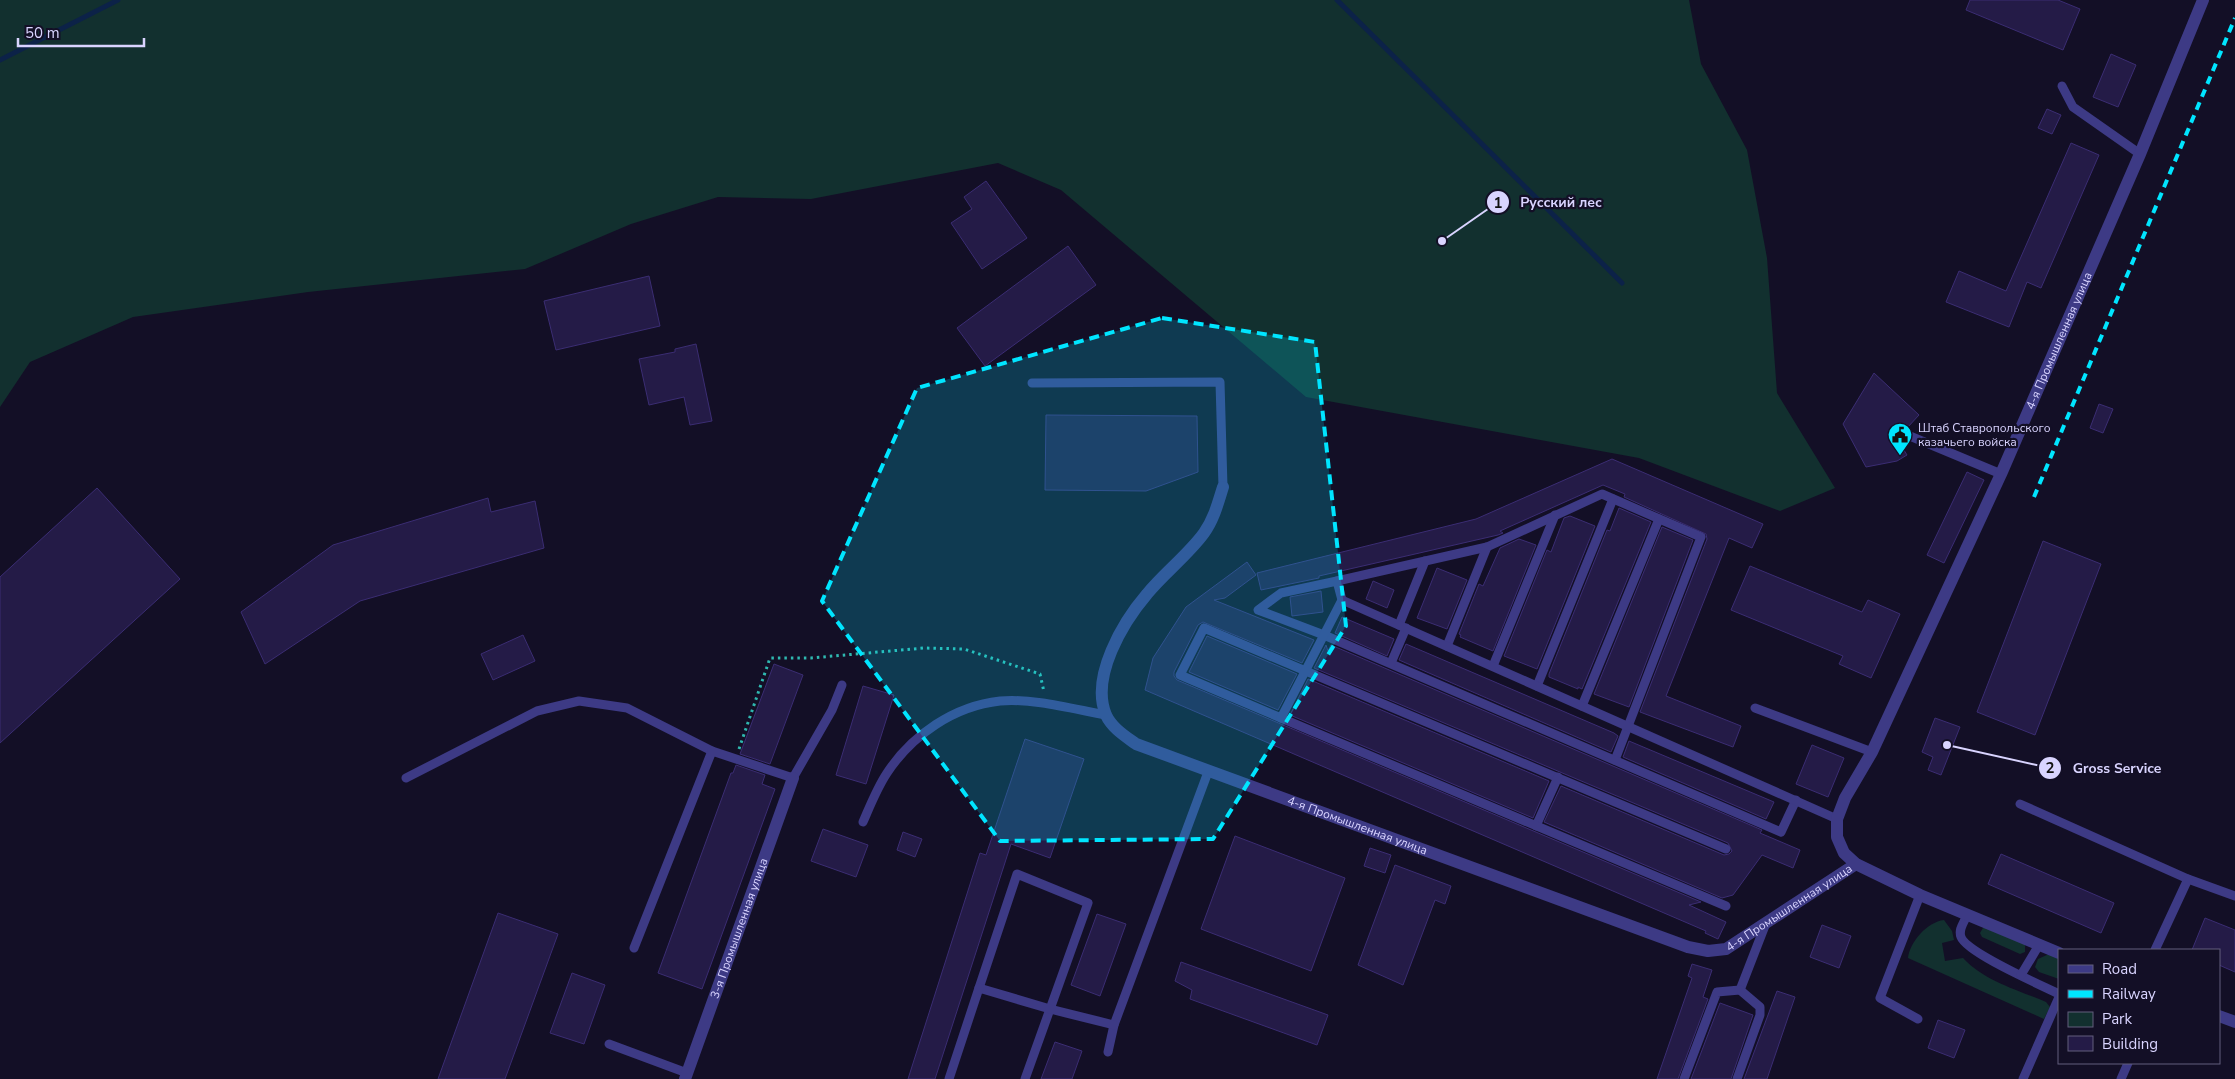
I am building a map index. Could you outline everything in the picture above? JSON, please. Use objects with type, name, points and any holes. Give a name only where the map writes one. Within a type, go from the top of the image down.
[{"type":"street","name":"4-я Промышленная улица","points":[[2058,953],[1967,916],[1856,864],[1844,853],[1837,837],[1837,819],[1845,798],[1872,752],[2001,474],[2140,154],[2203,0]]},
{"type":"street","points":[[1106,715],[1103,684],[1105,666],[1126,620],[1146,594],[1204,533],[1215,514],[1223,487]]},
{"type":"street","name":"4-я Промышленная улица","points":[[1106,715],[1115,729],[1136,744],[1688,947],[1708,951],[1726,949],[1856,864]]},
{"type":"street","name":"3-я Промышленная улица","points":[[686,1076],[793,778]]},
{"type":"street","points":[[2220,1016],[2235,1022]]},
{"type":"lane","points":[[2062,86],[2073,107],[2140,154]]},
{"type":"lane","points":[[1032,383],[1220,382],[1223,487]]},
{"type":"lane","points":[[1905,434],[2001,474]]},
{"type":"lane","points":[[1615,760],[1701,537],[1602,494],[1487,547],[1281,593],[1258,610],[1391,663],[1781,832],[1796,800]]},
{"type":"lane","points":[[1537,686],[1613,499]]},
{"type":"lane","points":[[1493,666],[1555,515]]},
{"type":"lane","points":[[1582,706],[1659,519]]},
{"type":"lane","points":[[1447,646],[1487,547]]},
{"type":"lane","points":[[1391,663],[1425,561]]},
{"type":"lane","points":[[1280,718],[1342,600],[1337,581]]},
{"type":"lane","points":[[1342,600],[1837,819]]},
{"type":"lane","points":[[1726,849],[1204,628],[1180,675],[1726,906]]},
{"type":"lane","points":[[406,778],[537,711],[579,701],[626,708],[712,751],[793,778],[832,710],[842,685]]},
{"type":"lane","points":[[863,822],[887,773],[913,742],[941,720],[971,708],[1000,701],[1047,704],[1106,715]]},
{"type":"lane","points":[[1755,708],[1872,752]]},
{"type":"lane","points":[[634,948],[712,751]]},
{"type":"lane","points":[[1108,1052],[1114,1025],[1208,772]]},
{"type":"lane","points":[[1536,826],[1558,777]]},
{"type":"lane","points":[[2020,804],[2188,879],[2235,896]]},
{"type":"lane","points":[[949,1079],[1017,874],[1088,903],[1025,1079]]},
{"type":"lane","points":[[2155,949],[2188,879]]},
{"type":"lane","points":[[1918,1018],[1880,998],[1920,895]]},
{"type":"lane","points":[[1967,916],[1960,930],[1962,939],[1974,951],[2058,995]]},
{"type":"lane","points":[[1740,990],[1766,922]]},
{"type":"lane","points":[[2021,976],[2039,945]]},
{"type":"lane","points":[[979,988],[1114,1025]]},
{"type":"lane","points":[[1684,1079],[1717,992],[1740,990],[1760,1007],[1760,1015],[1737,1079]]},
{"type":"lane","points":[[2023,1079],[2058,998]]},
{"type":"lane","points":[[609,1044],[686,1076]]},
{"type":"lane","points":[[2121,1079],[2128,1064]]},
{"type":"path","points":[[735,758],[770,658],[811,658],[924,648],[964,649],[1040,674],[1047,704]]},
{"type":"highlighted area","points":[[1162,318],[1315,342],[1346,626],[1213,839],[1000,841],[822,601],[917,388]]},
{"type":"green space","points":[[0,0],[1689,0],[1701,64],[1747,150],[1767,258],[1777,393],[1835,488],[1780,511],[1639,458],[1306,397],[1061,190],[998,163],[811,199],[718,197],[631,224],[525,269],[308,292],[133,317],[30,362],[0,407]]},
{"type":"green space","points":[[1944,920],[1952,931],[1954,940],[1942,943],[1945,961],[1963,958],[1971,966],[1991,979],[2046,1002],[2050,1007],[2044,1019],[1908,958],[1912,946],[1920,934],[1931,925]]},
{"type":"green space","points":[[1983,928],[2025,944],[2025,952],[2020,954],[1982,937],[1980,933]]},
{"type":"green space","points":[[2049,954],[2058,958],[2058,979],[2039,972],[2035,967],[2038,959]]},
{"type":"building","points":[[1970,0],[2058,0],[2080,9],[2063,50],[1966,10]]},
{"type":"building","points":[[2111,54],[2136,65],[2118,107],[2093,97]]},
{"type":"building","points":[[2047,109],[2061,115],[2052,134],[2038,128]]},
{"type":"building","points":[[2071,143],[2099,155],[2041,288],[2027,282],[2009,327],[1946,302],[1959,271],[2006,291]]},
{"type":"building","points":[[986,181],[1027,238],[982,269],[951,223],[972,209],[964,197]]},
{"type":"building","points":[[1068,246],[1096,285],[985,366],[957,328]]},
{"type":"building","points":[[649,276],[660,326],[556,350],[544,301]]},
{"type":"building","points":[[696,344],[712,421],[690,425],[684,397],[649,405],[639,359],[675,352],[675,349]]},
{"type":"building","points":[[1874,373],[1919,415],[1907,428],[1899,432],[1897,439],[1907,455],[1897,461],[1866,467],[1843,424]]},
{"type":"building","points":[[2099,404],[2113,409],[2103,433],[2090,428]]},
{"type":"building","points":[[1046,415],[1197,416],[1198,472],[1146,491],[1045,490]]},
{"type":"building","points":[[1612,459],[1763,524],[1752,548],[1729,538],[1666,696],[1741,726],[1733,747],[1640,712],[1707,539],[1706,534],[1624,497],[1625,494],[1603,485],[1500,531],[1503,533],[1498,535],[1261,590],[1257,573],[1476,519]]},
{"type":"building","points":[[1967,472],[1984,480],[1944,563],[1927,555]]},
{"type":"building","points":[[97,488],[180,579],[0,743],[0,577]]},
{"type":"building","points":[[488,498],[491,512],[535,501],[544,548],[360,601],[265,664],[241,612],[333,545]]},
{"type":"building","points":[[1619,508],[1651,522],[1582,689],[1578,687],[1578,689],[1549,677],[1549,674],[1607,530],[1610,531]]},
{"type":"building","points":[[1570,516],[1595,526],[1537,669],[1504,656],[1547,550],[1551,552],[1564,518]]},
{"type":"building","points":[[1662,527],[1693,540],[1629,707],[1594,694]]},
{"type":"building","points":[[1519,539],[1536,545],[1493,651],[1460,637],[1461,635],[1459,634],[1479,584],[1483,586],[1500,548]]},
{"type":"building","points":[[2043,541],[2101,564],[2035,735],[1977,712]]},
{"type":"building","points":[[1247,562],[1256,575],[1225,598],[1214,600],[1314,640],[1302,663],[1203,622],[1198,625],[1174,672],[1177,680],[1701,902],[1689,905],[1726,922],[1718,939],[1705,933],[1706,931],[1145,690],[1153,658],[1186,607]]},
{"type":"building","points":[[1750,566],[1862,612],[1868,600],[1900,614],[1871,678],[1839,664],[1843,656],[1731,610]]},
{"type":"building","points":[[1437,568],[1467,580],[1447,629],[1417,618]]},
{"type":"building","points":[[1373,581],[1394,590],[1387,608],[1366,599]]},
{"type":"building","points":[[1321,591],[1323,612],[1292,616],[1290,597]]},
{"type":"building","points":[[1342,617],[1394,639],[1387,656],[1335,633]]},
{"type":"building","points":[[523,635],[535,661],[493,680],[481,654]]},
{"type":"building","points":[[1207,636],[1297,674],[1278,710],[1189,672]]},
{"type":"building","points":[[1406,644],[1614,733],[1618,736],[1611,752],[1399,660]]},
{"type":"building","points":[[1326,645],[1328,651],[1331,645],[1762,830],[1760,833],[1800,850],[1793,868],[1762,855],[1733,895],[1722,898],[1544,822],[1561,786],[1724,855],[1732,851],[1728,843],[1314,668]]},
{"type":"building","points":[[774,664],[803,675],[770,764],[740,754]]},
{"type":"building","points":[[1308,679],[1549,781],[1533,818],[1290,715]]},
{"type":"building","points":[[863,686],[894,695],[866,784],[836,775]]},
{"type":"building","points":[[1935,718],[1960,727],[1941,775],[1928,770],[1933,757],[1922,752]]},
{"type":"building","points":[[1025,739],[1084,759],[1050,858],[1011,844],[935,1079],[908,1079],[980,853],[986,855]]},
{"type":"building","points":[[1629,741],[1774,802],[1766,819],[1623,757]]},
{"type":"building","points":[[1812,745],[1844,758],[1828,797],[1796,784]]},
{"type":"building","points":[[736,765],[765,775],[762,784],[775,789],[702,989],[658,973],[731,773],[733,773]]},
{"type":"building","points":[[823,829],[868,845],[856,877],[811,861]]},
{"type":"building","points":[[903,832],[922,839],[915,857],[897,850]]},
{"type":"building","points":[[1235,836],[1345,878],[1311,971],[1201,929]]},
{"type":"building","points":[[1370,848],[1391,855],[1385,873],[1364,866]]},
{"type":"building","points":[[2001,854],[2114,903],[2101,933],[1988,884]]},
{"type":"building","points":[[1395,865],[1451,886],[1445,904],[1435,900],[1403,985],[1358,965]]},
{"type":"building","points":[[498,913],[558,934],[505,1079],[438,1079]]},
{"type":"building","points":[[1097,914],[1126,924],[1100,996],[1071,985]]},
{"type":"building","points":[[2205,918],[2235,930],[2235,972],[2220,965],[2220,949],[2192,949]]},
{"type":"building","points":[[1822,925],[1851,936],[1839,968],[1810,957]]},
{"type":"building","points":[[1181,962],[1328,1015],[1317,1045],[1190,999],[1192,990],[1175,981]]},
{"type":"building","points":[[1692,964],[1712,970],[1703,997],[1708,999],[1678,1079],[1657,1079],[1692,978],[1688,976]]},
{"type":"building","points":[[572,973],[605,985],[584,1044],[550,1033]]},
{"type":"building","points":[[1777,991],[1795,997],[1767,1079],[1744,1079]]},
{"type":"building","points":[[1720,1003],[1753,1015],[1731,1079],[1691,1079]]},
{"type":"building","points":[[1938,1020],[1965,1030],[1954,1058],[1928,1048]]},
{"type":"building","points":[[1055,1042],[1082,1051],[1072,1079],[1041,1079]]},
{"type":"waterway","points":[[0,60],[118,0]]},
{"type":"waterway","points":[[1337,0],[1622,283]]},
{"type":"railway","points":[[2034,497],[2235,18]]},
{"type":"place","name":"Русский лес","points":[[1442,241]]},
{"type":"place","name":"Штаб Ставропольского казачьего войска","points":[[1900,456]]},
{"type":"place","name":"Gross Service","points":[[1947,745]]}]
